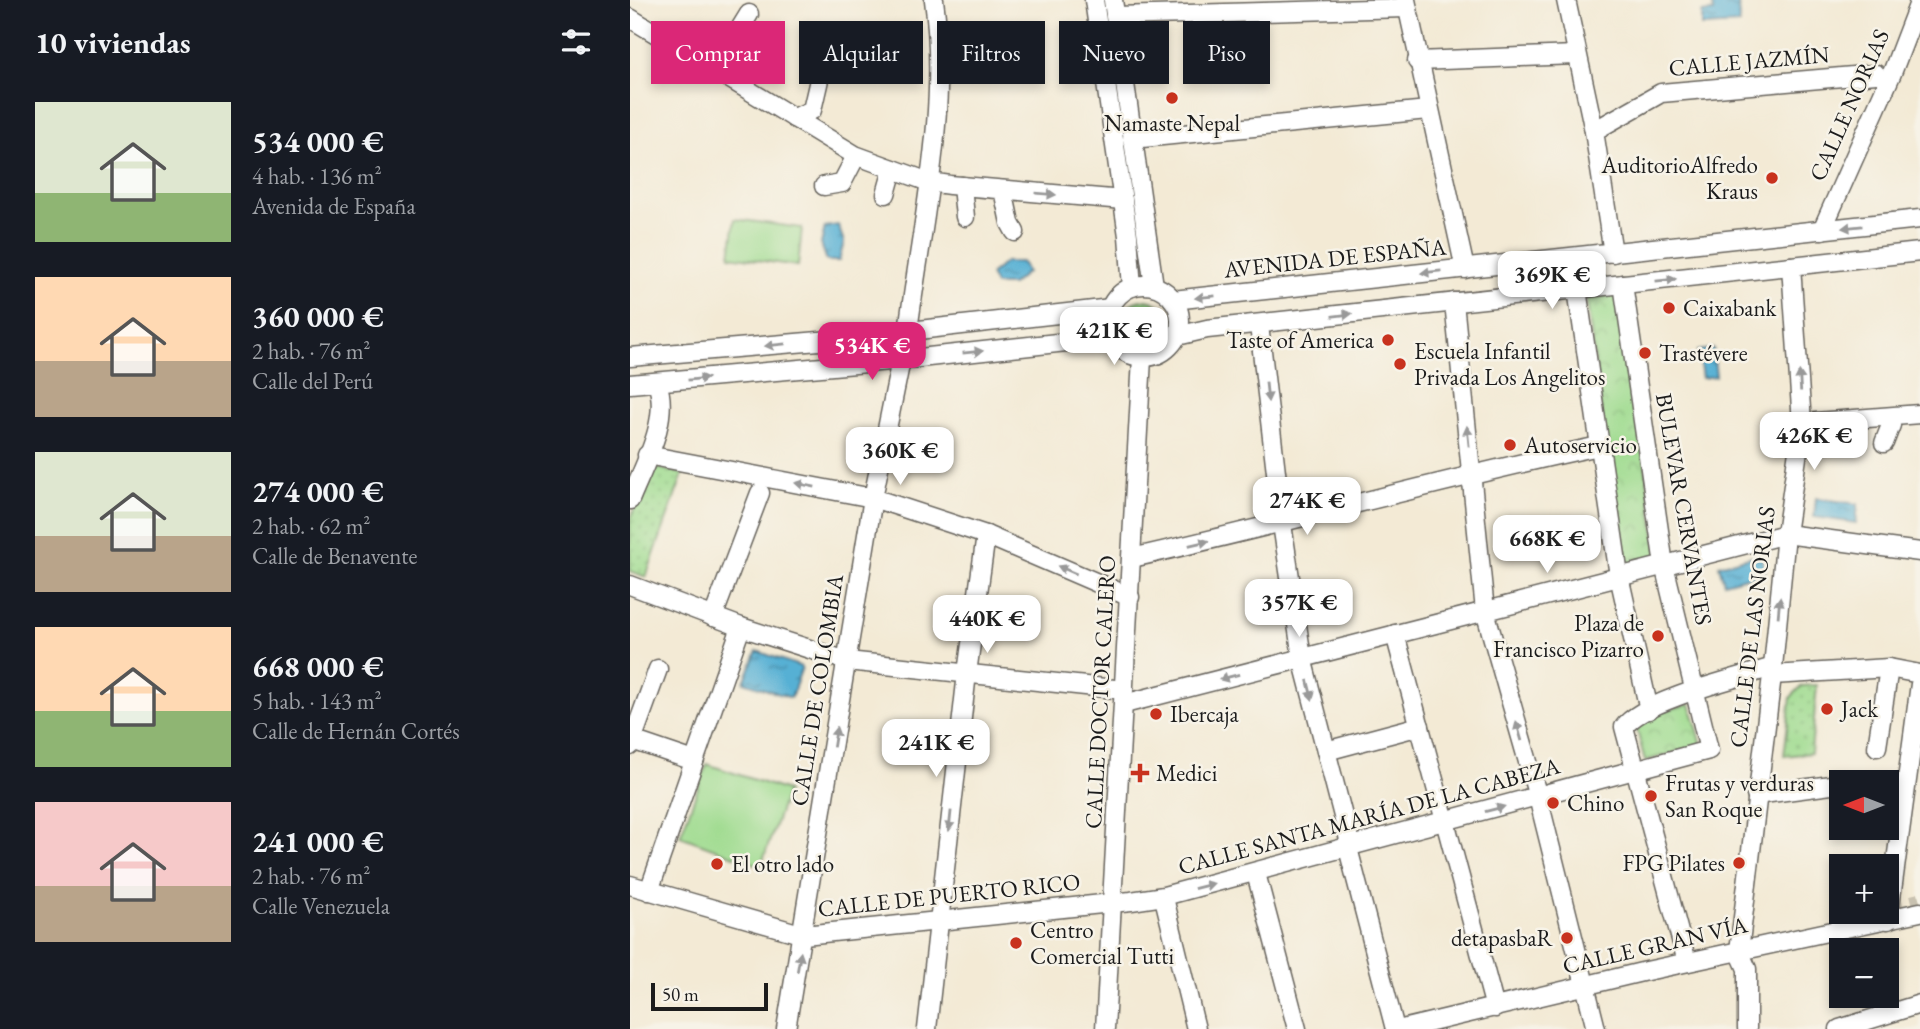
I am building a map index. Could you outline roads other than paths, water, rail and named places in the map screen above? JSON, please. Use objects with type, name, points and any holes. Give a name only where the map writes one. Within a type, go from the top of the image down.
[{"type":"street","points":[[908,331],[937,105],[939,37],[934,0]]},
{"type":"street","points":[[1094,0],[1123,200],[1132,287]]},
{"type":"street","points":[[1566,0],[1594,131],[1613,253]]},
{"type":"street","name":"CALLE NORIAS","points":[[1822,230],[1920,0]]},
{"type":"street","points":[[1154,286],[1114,8],[1406,4],[1428,110],[1461,239],[1465,269]]},
{"type":"street","points":[[745,21],[749,14]]},
{"type":"street","points":[[630,18],[651,31]]},
{"type":"street","points":[[1417,61],[1576,55]]},
{"type":"street","name":"CALLE JAZMÍN","points":[[1594,131],[1661,93],[1876,74]]},
{"type":"street","points":[[738,84],[856,156],[929,182],[1123,200]]},
{"type":"street","points":[[794,118],[812,110],[818,84]]},
{"type":"street","points":[[1132,139],[1428,110]]},
{"type":"street","points":[[824,186],[842,183],[856,156]]},
{"type":"street","points":[[886,194],[893,169]]},
{"type":"street","points":[[962,186],[965,218]]},
{"type":"street","points":[[1003,190],[1010,223],[1015,232]]},
{"type":"street","name":"AVENIDA DE ESPAÑA","points":[[1174,300],[1920,219]]},
{"type":"street","points":[[1177,336],[1179,311],[1174,300],[1154,286],[1132,287],[1119,295],[1111,308],[1108,322],[1112,337],[1121,349],[1142,358],[1159,354],[1177,336],[1208,329],[1920,252]]},
{"type":"street","name":"CALLE DE LAS NORIAS","points":[[1747,1029],[1747,969],[1739,951],[1773,671],[1786,534],[1802,424],[1791,266]]},
{"type":"street","name":"BULEVAR CERVANTES","points":[[1623,284],[1624,306],[1664,565],[1709,750],[1636,770]]},
{"type":"street","points":[[1577,289],[1619,576],[1649,710]]},
{"type":"street","points":[[1454,302],[1485,611],[1538,797],[1595,1029]]},
{"type":"street","points":[[630,357],[908,331],[1111,308]]},
{"type":"street","points":[[1259,325],[1282,524],[1302,658],[1395,1029]]},
{"type":"street","points":[[630,384],[901,360],[1112,337]]},
{"type":"street","name":"CALLE DOCTOR CALERO","points":[[1105,1029],[1142,358]]},
{"type":"street","name":"CALLE DE COLOMBIA","points":[[786,1029],[804,935],[873,498],[901,360]]},
{"type":"street","points":[[630,500],[658,423],[662,397],[657,383]]},
{"type":"street","points":[[1802,424],[1920,414]]},
{"type":"street","points":[[1884,443],[1891,425],[1889,417]]},
{"type":"street","points":[[1132,558],[1282,524],[1472,473],[1599,446]]},
{"type":"street","points":[[647,455],[873,498],[986,535],[1130,597]]},
{"type":"street","points":[[713,617],[760,493]]},
{"type":"street","points":[[630,585],[741,627],[846,662],[967,673],[1124,697],[1302,658],[1786,534],[1920,552]]},
{"type":"street","points":[[928,1029],[967,673],[986,535]]},
{"type":"street","points":[[649,891],[741,627]]},
{"type":"street","points":[[1395,634],[1495,1008]]},
{"type":"street","points":[[1877,747],[1889,668]]},
{"type":"street","points":[[1687,962],[1625,727],[1633,715],[1694,691],[1773,671],[1889,668],[1920,674]]},
{"type":"street","points":[[658,669],[631,743],[694,761]]},
{"type":"street","points":[[1897,854],[1920,684]]},
{"type":"street","points":[[1326,751],[1420,726]]},
{"type":"street","name":"CALLE SANTA MARÍA DE LA CABEZA","points":[[1113,903],[1164,896],[1350,850],[1636,770]]},
{"type":"street","points":[[1756,795],[1829,785]]},
{"type":"street","points":[[1257,877],[1297,1029]]},
{"type":"street","name":"CALLE DE PUERTO RICO","points":[[630,885],[804,935],[1113,903]]},
{"type":"street","points":[[1165,902],[1196,1029]]},
{"type":"street","name":"CALLE GRAN VÍA","points":[[1899,917],[1920,912]]},
{"type":"street","name":"CALLE GRAN VÍA","points":[[1402,1029],[1448,1024],[1495,1008],[1585,985],[1869,924]]},
{"type":"street","points":[[1839,1029],[1868,1025],[1920,1004]]},
{"type":"water","points":[[1712,0],[1738,0],[1739,24],[1702,26],[1702,13],[1713,12]]},
{"type":"water","points":[[838,225],[844,242],[839,261],[827,261],[821,244],[825,227]]},
{"type":"water","points":[[1005,262],[1022,262],[1027,272],[1012,285],[995,285],[990,275]]},
{"type":"water","points":[[1713,349],[1716,376],[1702,378],[1698,351]]},
{"type":"water","points":[[1816,498],[1858,504],[1856,523],[1814,517]]},
{"type":"water","points":[[1761,554],[1765,572],[1724,583],[1719,565]]},
{"type":"water","points":[[757,651],[802,667],[791,698],[744,682]]},
{"type":"water","points":[[901,729],[937,733],[935,750],[899,746]]},
{"type":"tunnel","points":[[1899,907],[1920,902]]},
{"type":"place","name":"Namaste Nepal","points":[[1172,98]]},
{"type":"place","name":"AuditorioAlfredo Kraus","points":[[1772,178]]},
{"type":"place","name":"Caixabank","points":[[1669,308]]},
{"type":"place","name":"Taste of America","points":[[1388,340]]},
{"type":"place","name":"Trastévere","points":[[1645,353]]},
{"type":"place","name":"Escuela Infantil Privada Los Angelitos","points":[[1400,364]]},
{"type":"place","name":"Autoservicio","points":[[1510,445]]},
{"type":"place","name":"Plaza de Francisco Pizarro","points":[[1658,636]]},
{"type":"place","name":"Jack","points":[[1827,709]]},
{"type":"place","name":"Ibercaja","points":[[1156,714]]},
{"type":"place","name":"Medici","points":[[1140,773]]},
{"type":"place","name":"Frutas y verduras San Roque","points":[[1651,796]]},
{"type":"place","name":"Chino","points":[[1553,803]]},
{"type":"place","name":"FPG Pilates","points":[[1739,863]]},
{"type":"place","name":"El otro lado","points":[[717,864]]},
{"type":"place","name":"detapasbaR","points":[[1567,938]]},
{"type":"place","name":"Centro Comercial Tutti","points":[[1016,943]]}]
